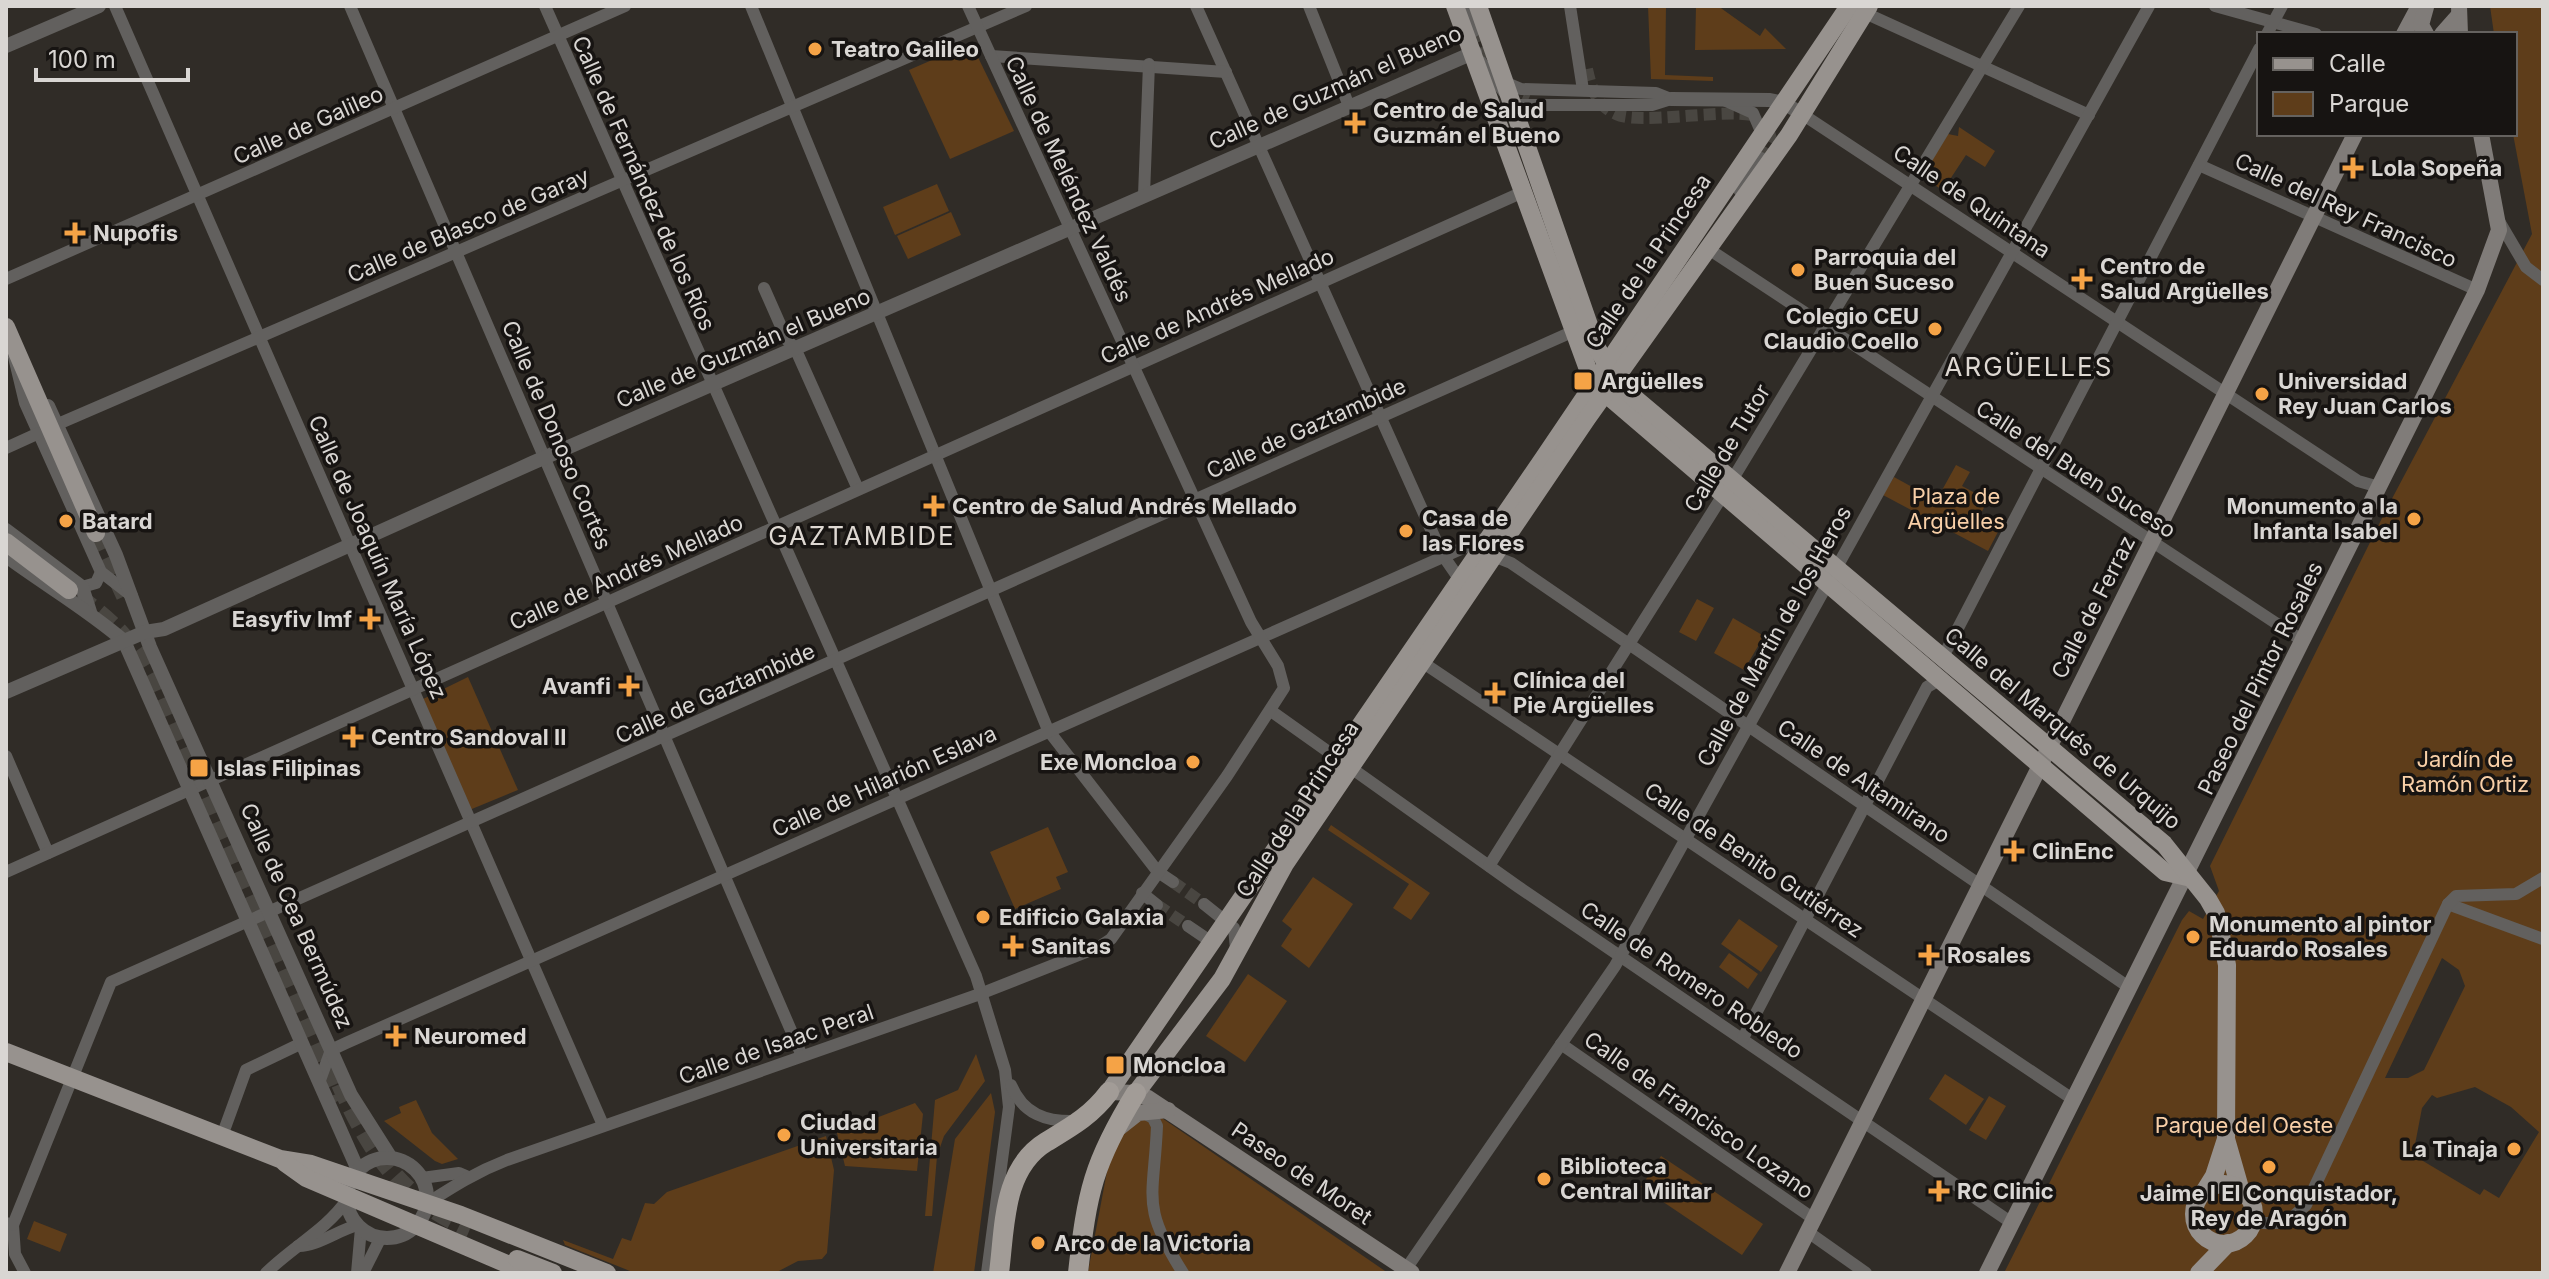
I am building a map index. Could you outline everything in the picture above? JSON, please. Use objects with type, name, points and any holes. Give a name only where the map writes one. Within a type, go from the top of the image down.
[{"type":"highway","name":"Calle de la Princesa","points":[[1033,1151],[1083,1121],[1109,1092]]},
{"type":"highway","points":[[1078,1273],[1090,1185],[1111,1134],[1139,1102]]},
{"type":"highway","points":[[999,1273],[1013,1180],[1033,1151]]},
{"type":"main road","points":[[1455,6],[1475,52],[1574,331],[1604,381]]},
{"type":"main road","points":[[1478,6],[1481,32],[1506,83],[1521,102],[1604,381]]},
{"type":"main road","points":[[2405,32],[2419,6]]},
{"type":"main road","points":[[2425,32],[2421,25],[2427,6]]},
{"type":"main road","name":"Calle de la Princesa","points":[[1465,584],[1493,556],[1762,134],[1861,8]]},
{"type":"main road","name":"Calle de la Princesa","points":[[1109,1092],[1227,922],[1345,763],[1465,584],[1488,537],[1604,381],[1710,250],[1802,114],[1861,8]]},
{"type":"main road","points":[[2443,32],[2458,11]]},
{"type":"main road","points":[[2458,11],[2460,32]]},
{"type":"main road","name":"Calle de Ferraz","points":[[1787,1273],[2354,136]]},
{"type":"main road","name":"Paseo del Pintor Rosales","points":[[1987,1273],[2477,290],[2495,248],[2499,221],[2481,136]]},
{"type":"main road","points":[[11,339],[96,533]]},
{"type":"main road","name":"Calle del Marqués de Urquijo","points":[[1604,381],[1831,575],[1941,679],[2044,755]]},
{"type":"main road","points":[[6,542],[75,589]]},
{"type":"main road","name":"Calle del Marqués de Urquijo","points":[[1831,575],[1943,657],[2165,872],[2187,877]]},
{"type":"main road","name":"Calle de la Princesa","points":[[1139,1102],[1222,979],[1277,876],[1345,763]]},
{"type":"main road","points":[[2187,877],[2216,913],[2227,965],[2226,1139],[2240,1188],[2252,1203],[2253,1223],[2243,1237],[2228,1243],[2200,1271]]},
{"type":"main road","points":[[6,1052],[280,1159],[300,1174],[461,1215],[607,1273]]},
{"type":"main road","points":[[1109,1092],[1139,1102]]},
{"type":"main road","name":"Paseo de Moret","points":[[1139,1102],[1168,1110],[1409,1271]]},
{"type":"main road","points":[[2200,1271],[2194,1210],[2214,1176],[2226,1139]]},
{"type":"main road","points":[[2203,1192],[2221,1184],[2240,1188]]},
{"type":"main road","points":[[351,1186],[415,1226],[528,1273]]},
{"type":"main road","points":[[2198,1229],[2211,1240],[2228,1243]]},
{"type":"main road","points":[[553,1273],[468,1234],[582,1273]]},
{"type":"street","points":[[6,46],[99,6]]},
{"type":"street","name":"Calle de Joaquín María López","points":[[115,6],[603,1125]]},
{"type":"street","name":"Calle de Donoso Cortés","points":[[350,6],[802,1056]]},
{"type":"street","name":"Calle de Fernández de los Ríos","points":[[545,6],[894,798],[976,976],[1005,1070],[1009,1107],[987,1273]]},
{"type":"street","name":"Calle de Galileo","points":[[6,279],[625,6]]},
{"type":"street","points":[[751,6],[1048,730],[1158,872],[1173,882]]},
{"type":"street","name":"Calle de Meléndez Valdés","points":[[968,6],[1259,636],[1284,679],[1284,688],[1271,711]]},
{"type":"street","name":"Calle de Blasco de Garay","points":[[58,424],[1026,6]]},
{"type":"street","points":[[1196,6],[1442,554],[1465,584]]},
{"type":"street","points":[[1309,6],[1349,106]]},
{"type":"street","points":[[1465,6],[1481,32]]},
{"type":"street","points":[[1570,6],[1583,90]]},
{"type":"street","points":[[1577,6],[1587,69]]},
{"type":"street","name":"Calle de Tutor","points":[[1489,866],[1726,487],[2019,6]]},
{"type":"street","name":"Calle de Martín de los Heros","points":[[1409,1271],[1621,956],[2149,6]]},
{"type":"street","points":[[2215,6],[2270,28],[2301,32]]},
{"type":"street","points":[[2270,28],[2282,6]]},
{"type":"street","points":[[1861,8],[2089,115]]},
{"type":"street","name":"Calle de Guzmán el Bueno","points":[[6,692],[145,632],[164,629],[544,457],[1475,52],[1481,32]]},
{"type":"street","points":[[1475,52],[1489,74],[1521,102],[1652,105],[1671,99],[1784,103]]},
{"type":"street","points":[[1943,657],[2257,53]]},
{"type":"street","points":[[991,56],[1149,64],[1226,72]]},
{"type":"street","points":[[1144,195],[1149,64]]},
{"type":"street","points":[[1489,74],[1521,89],[1656,93],[1671,99]]},
{"type":"street","points":[[1724,100],[1753,113],[1762,134]]},
{"type":"street","name":"Calle de Quintana","points":[[1784,103],[2358,481],[2379,487]]},
{"type":"street","name":"Calle de la Princesa","points":[[1686,278],[1693,258],[1761,158]]},
{"type":"street","name":"Calle del Rey Francisco","points":[[2199,165],[2477,290]]},
{"type":"street","name":"Calle de Andrés Mellado","points":[[6,872],[1525,191]]},
{"type":"street","points":[[2499,221],[2526,267],[2543,280]]},
{"type":"street","name":"Calle del Buen Suceso","points":[[1710,250],[2303,641]]},
{"type":"street","points":[[764,288],[787,340],[795,348],[858,489]]},
{"type":"street","name":"Calle de Gaztambide","points":[[9,1224],[111,982],[1574,331]]},
{"type":"street","points":[[11,339],[25,403],[101,572],[134,598]]},
{"type":"street","name":"Calle de Cea Bermúdez","points":[[11,339],[58,424],[134,598],[145,632],[360,1113],[391,1158]]},
{"type":"street","points":[[6,448],[39,433]]},
{"type":"street","points":[[6,530],[75,589],[90,612],[124,641],[319,1083],[351,1186],[359,1227],[360,1273]]},
{"type":"street","name":"Calle de Hilarión Eslava","points":[[331,1050],[1442,554],[1488,537]]},
{"type":"street","points":[[6,556],[67,602],[90,612]]},
{"type":"street","name":"Calle de Altamirano","points":[[1493,556],[1511,563],[2130,988]]},
{"type":"street","points":[[75,589],[96,583],[101,572]]},
{"type":"street","name":"Calle de Benito Gutiérrez","points":[[1416,658],[2074,1100]]},
{"type":"street","points":[[1743,1038],[1927,687],[1941,679]]},
{"type":"street","points":[[1157,905],[1142,893],[1271,711],[1345,763]]},
{"type":"street","points":[[6,756],[48,853]]},
{"type":"street","name":"Calle de Romero Robledo","points":[[1345,763],[1489,866],[2012,1223]]},
{"type":"street","points":[[2253,1223],[2286,1223],[2306,1205],[2448,904],[2456,896],[2516,894],[2543,878]]},
{"type":"street","name":"Calle de Isaac Peral","points":[[426,1204],[462,1183],[466,1176],[980,994],[1099,947],[1111,939],[1142,893]]},
{"type":"street","points":[[1204,904],[1227,922]]},
{"type":"street","points":[[2448,904],[2543,939]]},
{"type":"street","name":"Calle de la Princesa","points":[[1222,979],[1238,940],[1234,928],[1227,922]]},
{"type":"street","points":[[1188,926],[1213,943]]},
{"type":"street","points":[[222,1136],[246,1070],[302,1043]]},
{"type":"street","name":"Calle de Francisco Lozano","points":[[1561,1044],[1811,1226],[1866,1273]]},
{"type":"street","points":[[319,1083],[331,1050]]},
{"type":"street","points":[[1005,1070],[1018,1099],[1035,1115],[1055,1121],[1083,1121]]},
{"type":"street","points":[[1139,1102],[1157,1126],[1151,1184],[1153,1215],[1183,1273]]},
{"type":"street","points":[[1000,1178],[1010,1163],[1033,1151]]},
{"type":"street","points":[[266,1273],[305,1237],[333,1220],[351,1186],[373,1160],[391,1158],[409,1164],[422,1178],[426,1204],[415,1226],[402,1235],[381,1237],[359,1227],[336,1231],[309,1247],[298,1246]]},
{"type":"street","name":"Calle de Isaac Peral","points":[[422,1178],[459,1173],[466,1176]]},
{"type":"street","points":[[9,1224],[15,1254],[25,1273]]},
{"type":"street","points":[[360,1273],[381,1237]]},
{"type":"green space","points":[[1648,6],[1666,6],[1665,75],[1713,77],[1713,81],[1651,79]]},
{"type":"green space","points":[[1696,6],[1718,6],[1760,36],[1765,28],[1786,49],[1695,50]]},
{"type":"green space","name":"Parque del Oeste","points":[[2490,6],[2543,6],[2543,1273],[2004,1273],[2182,920],[2189,911],[2203,919],[2219,891],[2210,866],[2386,510],[2532,234],[2513,136],[2517,136],[2517,32],[2494,32]],"holes":[[[2442,958],[2459,970],[2465,986],[2424,1070],[2408,1078],[2385,1078]],[[2475,1087],[2511,1107],[2539,1132],[2499,1198],[2484,1189],[2480,1195],[2413,1155],[2422,1108],[2432,1095],[2437,1098]]]},
{"type":"green space","points":[[971,43],[1014,131],[950,159],[909,70]]},
{"type":"green space","points":[[1959,127],[1995,151],[1985,167],[1966,155],[1943,190],[1931,183],[1936,176],[1926,170],[1948,134],[1958,136]]},
{"type":"green space","points":[[937,184],[949,211],[895,235],[883,207]]},
{"type":"green space","points":[[951,212],[961,235],[908,259],[897,236]]},
{"type":"green space","name":"Plaza de Argüelles","points":[[1956,465],[1970,472],[1962,486],[1988,500],[1978,519],[1999,530],[1988,551],[1883,495],[1894,477],[1923,493],[1941,492]]},
{"type":"green space","points":[[1697,599],[1714,608],[1696,641],[1679,632]]},
{"type":"green space","points":[[1733,618],[1764,636],[1744,670],[1714,653]]},
{"type":"green space","points":[[468,677],[518,790],[467,811],[419,701]]},
{"type":"green space","points":[[1331,825],[1430,893],[1411,920],[1393,908],[1409,884],[1328,830]]},
{"type":"green space","points":[[1048,827],[1068,872],[1056,877],[1061,889],[1015,909],[990,852]]},
{"type":"green space","points":[[1313,877],[1353,904],[1309,968],[1281,946],[1292,929],[1282,921]]},
{"type":"green space","points":[[1739,919],[1778,946],[1761,972],[1721,944]]},
{"type":"green space","points":[[1729,953],[1758,974],[1748,989],[1719,967]]},
{"type":"green space","points":[[1248,974],[1287,1001],[1245,1062],[1206,1036]]},
{"type":"green space","points":[[976,1054],[985,1081],[944,1136],[937,1156],[932,1216],[925,1216],[935,1100],[958,1090]]},
{"type":"green space","points":[[1945,1074],[1984,1099],[1966,1125],[1929,1099]]},
{"type":"green space","points":[[991,1093],[995,1112],[974,1273],[933,1273],[955,1139]]},
{"type":"green space","points":[[1989,1096],[2006,1106],[1986,1140],[1969,1130]]},
{"type":"green space","points":[[416,1100],[432,1133],[458,1159],[442,1164],[435,1161],[384,1121],[401,1113],[399,1107]]},
{"type":"green space","points":[[915,1103],[923,1114],[917,1171],[845,1166],[837,1133]]},
{"type":"green space","points":[[1159,1116],[1388,1273],[1088,1272],[1109,1161],[1128,1124]]},
{"type":"green space","points":[[826,1136],[834,1170],[827,1253],[822,1259],[798,1261],[775,1273],[635,1273],[565,1245],[563,1240],[613,1259],[622,1238],[631,1241],[645,1203],[654,1204],[667,1192]]},
{"type":"green space","points":[[1661,1156],[1763,1224],[1742,1255],[1641,1187]]},
{"type":"green space","points":[[34,1221],[67,1234],[60,1252],[27,1239]]},
{"type":"tunnel","points":[[1474,31],[1491,68]]},
{"type":"tunnel","points":[[1587,69],[1596,96],[1609,111],[1616,114],[1642,118],[1752,115]]},
{"type":"tunnel","points":[[1507,88],[1529,98]]},
{"type":"tunnel","points":[[1761,158],[1771,139],[1767,125]]},
{"type":"tunnel","points":[[96,533],[125,596]]},
{"type":"tunnel","points":[[77,596],[124,637],[157,689],[338,1101]]},
{"type":"tunnel","points":[[1173,882],[1204,904]]},
{"type":"tunnel","points":[[1157,905],[1188,926]]},
{"type":"tunnel","points":[[340,1084],[363,1130],[390,1170],[425,1203],[470,1229]]},
{"type":"place","name":"Teatro Galileo","points":[[815,49]]},
{"type":"place","name":"Centro de Salud Guzmán el Bueno","points":[[1355,123]]},
{"type":"place","name":"Lola Sopeña","points":[[2353,168]]},
{"type":"place","name":"Nupofis","points":[[75,233]]},
{"type":"place","name":"Parroquia del Buen Suceso","points":[[1798,270]]},
{"type":"place","name":"Centro de Salud Argüelles","points":[[2082,279]]},
{"type":"place","name":"Colegio CEU Claudio Coello","points":[[1935,329]]},
{"type":"place","name":"Argüelles","points":[[1583,381]]},
{"type":"place","name":"Universidad Rey Juan Carlos","points":[[2262,394]]},
{"type":"place","name":"Centro de Salud Andrés Mellado","points":[[934,506]]},
{"type":"place","name":"Monumento a la Infanta Isabel","points":[[2414,519]]},
{"type":"place","name":"Batard","points":[[66,521]]},
{"type":"place","name":"Casa de las Flores","points":[[1406,531]]},
{"type":"place","name":"Easyfiv Imf","points":[[370,619]]},
{"type":"place","name":"Avanfi","points":[[629,686]]},
{"type":"place","name":"Clínica del Pie Argüelles","points":[[1495,693]]},
{"type":"place","name":"Centro Sandoval II","points":[[353,737]]},
{"type":"place","name":"Exe Moncloa","points":[[1193,762]]},
{"type":"place","name":"Islas Filipinas","points":[[199,768]]},
{"type":"place","name":"ClinEnc","points":[[2014,851]]},
{"type":"place","name":"Edificio Galaxia","points":[[983,917]]},
{"type":"place","name":"Monumento al pintor Eduardo Rosales","points":[[2193,937]]},
{"type":"place","name":"Sanitas","points":[[1013,946]]},
{"type":"place","name":"Rosales","points":[[1929,955]]},
{"type":"place","name":"Neuromed","points":[[396,1036]]},
{"type":"place","name":"Moncloa","points":[[1115,1065]]},
{"type":"place","name":"Ciudad Universitaria","points":[[784,1135]]},
{"type":"place","name":"La Tinaja","points":[[2514,1149]]},
{"type":"place","name":"Jaime I El Conquistador, Rey de Aragón","points":[[2269,1167]]},
{"type":"place","name":"Biblioteca Central Militar","points":[[1544,1179]]},
{"type":"place","name":"RC Clinic","points":[[1939,1191]]},
{"type":"place","name":"Arco de la Victoria","points":[[1038,1243]]},
{"type":"district","name":"ARGÜELLES","points":[[2029,367]]},
{"type":"district","name":"GAZTAMBIDE","points":[[862,536]]},
{"type":"park label","name":"Jardín de Ramón Ortiz","points":[[2465,772]]}]
